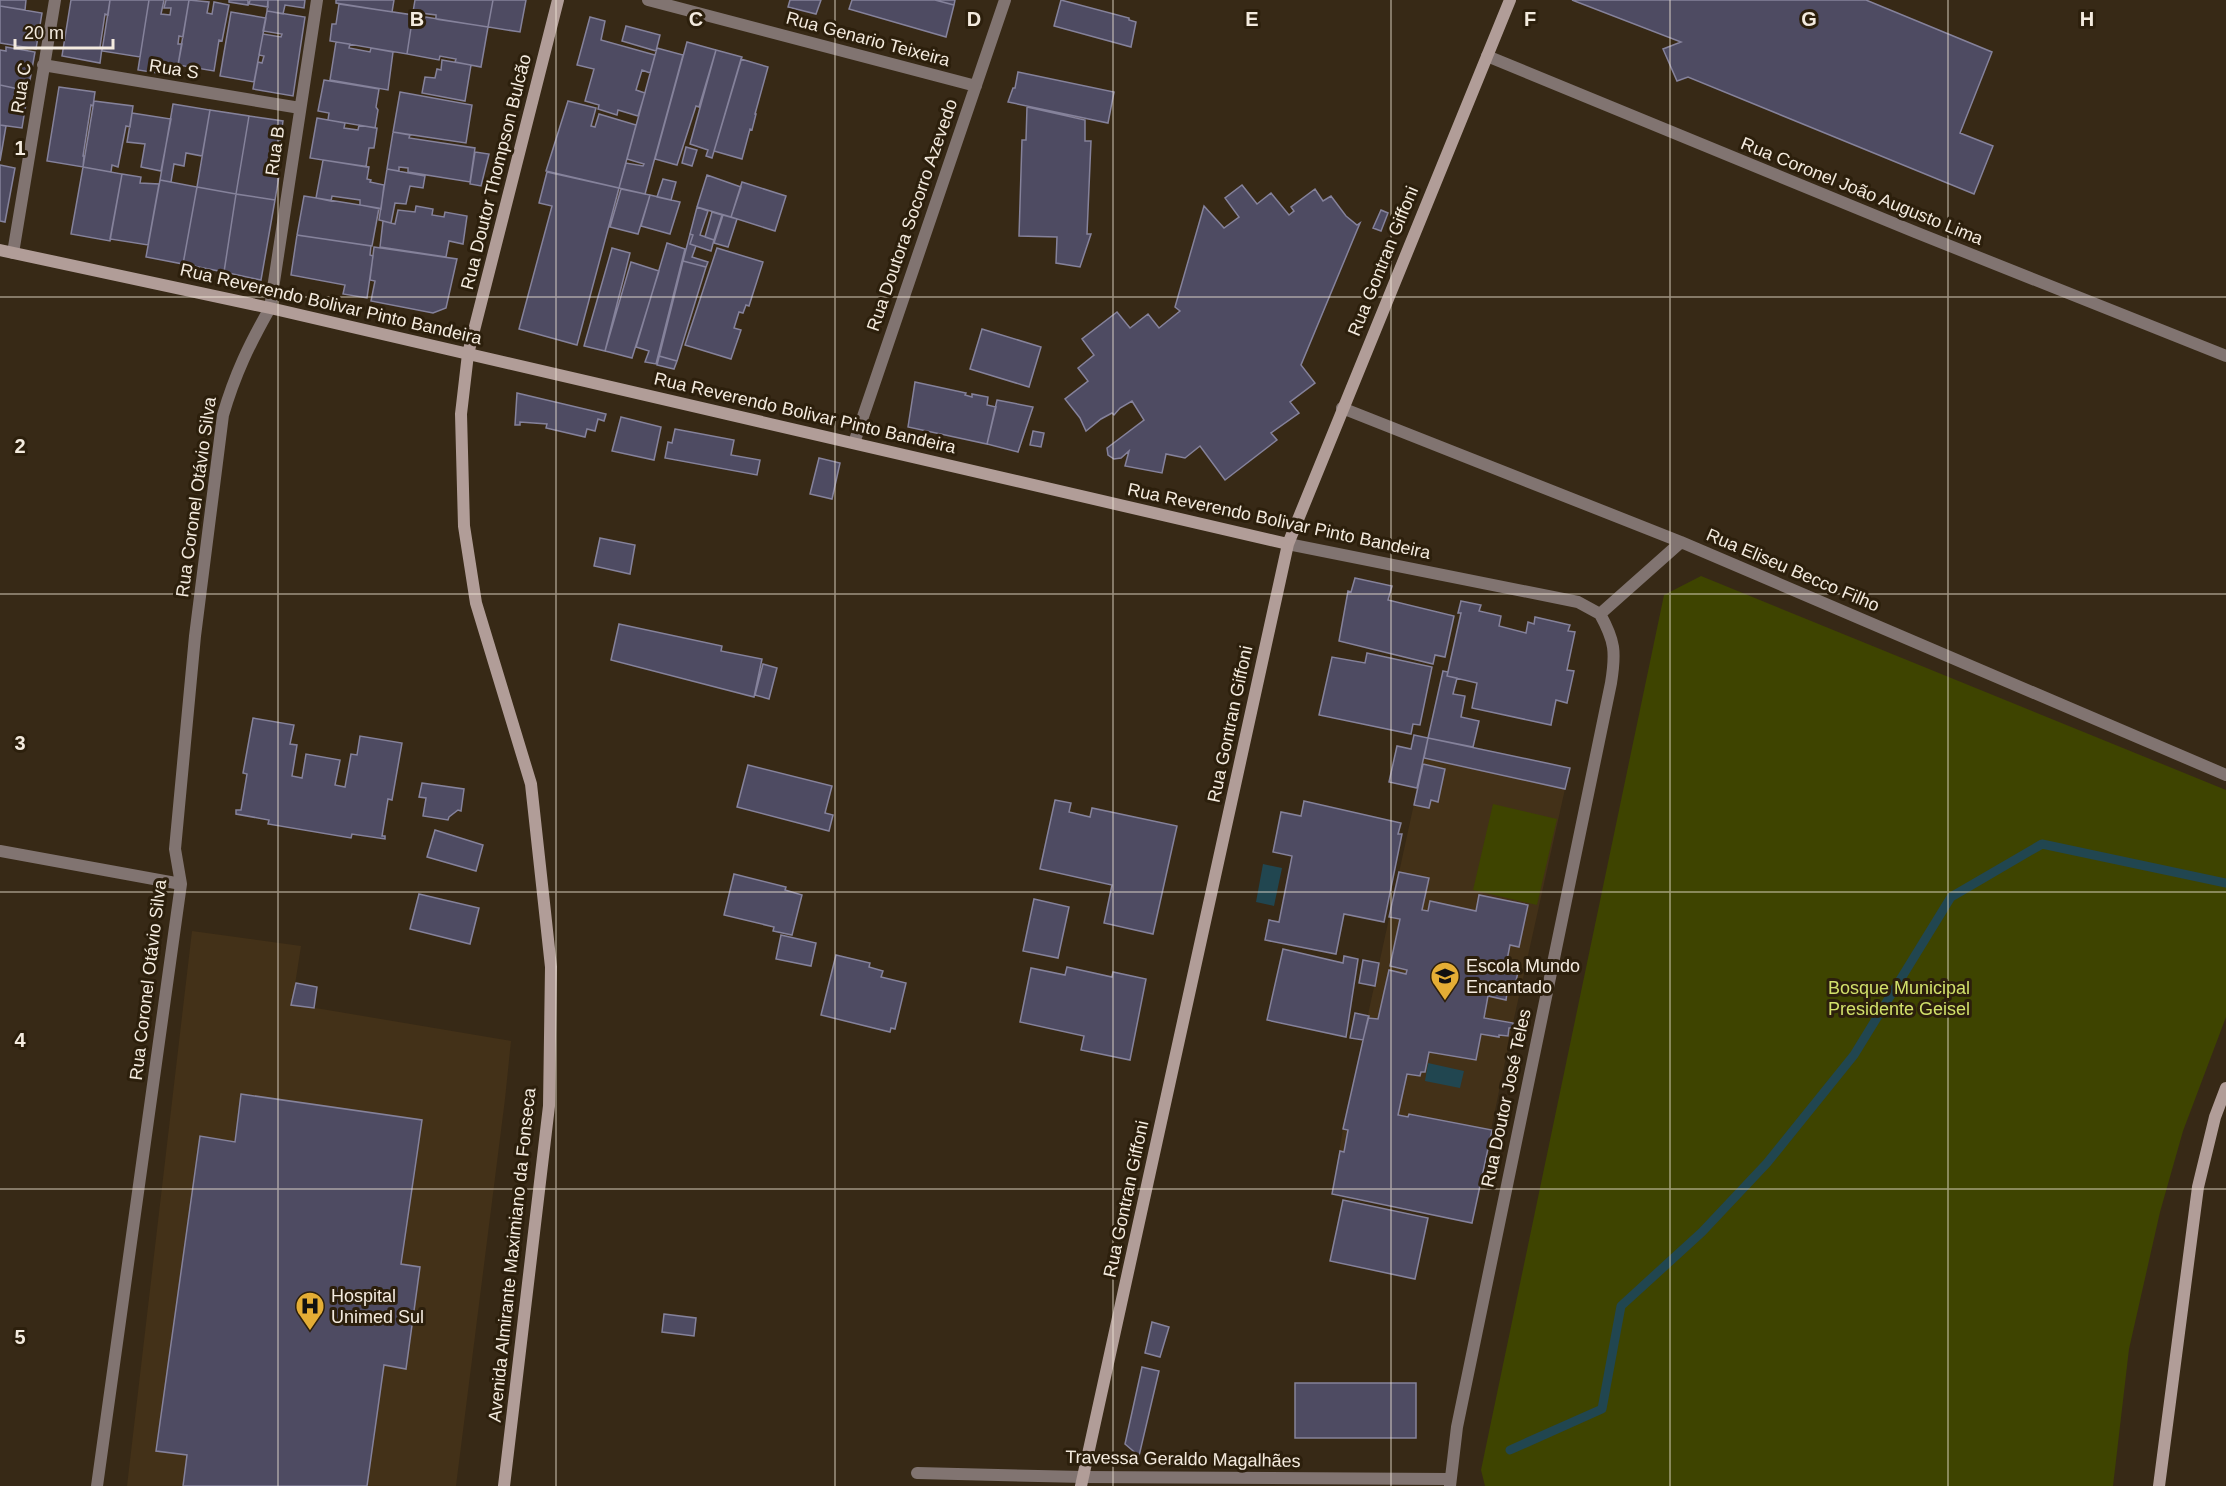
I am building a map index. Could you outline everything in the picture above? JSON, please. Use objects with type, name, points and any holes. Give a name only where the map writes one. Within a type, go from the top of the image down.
[{"type":"street","name":"Rua C","points":[[13,253],[54,0]]},
{"type":"street","name":"Rua B","points":[[270,308],[317,0]]},
{"type":"street","name":"Rua Doutor Thompson Bulcão","points":[[468,354],[558,0]]},
{"type":"street","name":"Rua Genario Teixeira","points":[[648,0],[976,86]]},
{"type":"street","name":"Rua Doutora Socorro Azevedo","points":[[854,442],[1005,0]]},
{"type":"street","name":"Rua Gontran Giffoni","points":[[1082,1481],[1288,544],[1510,0]]},
{"type":"street","name":"Rua Coronel João Augusto Lima","points":[[1486,56],[1915,232],[2226,356]]},
{"type":"street","name":"Rua S","points":[[43,65],[300,108]]},
{"type":"street","name":"Rua Reverendo Bolivar Pinto Bandeira","points":[[0,250],[270,308],[1288,544],[1578,602],[1600,614]]},
{"type":"street","name":"Rua Coronel Otávio Silva","points":[[97,1486],[181,884],[175,849],[195,636],[223,415],[232,382],[247,348],[270,308]]},
{"type":"street","name":"Avenida Almirante Maximiano da Fonseca","points":[[468,354],[461,414],[464,526],[476,603],[531,784],[551,967],[549,1106],[504,1486]]},
{"type":"street","name":"Rua Eliseu Becco Filho","points":[[1342,408],[1681,542],[2226,775]]},
{"type":"street","points":[[1600,614],[1681,542]]},
{"type":"street","name":"Rua Doutor José Teles","points":[[1449,1483],[1456,1427],[1611,683],[1615,659],[1611,635],[1600,614]]},
{"type":"street","points":[[0,851],[181,884]]},
{"type":"street","points":[[2160,1486],[2198,1187],[2226,1088]]},
{"type":"street","name":"Travessa Geraldo Magalhães","points":[[917,1473],[1082,1481],[1449,1483]]},
{"type":"shaded area","name":"Escola Mundo Encantado","points":[[1424,758],[1565,789],[1513,1023],[1472,1223],[1332,1194],[1343,1129]]},
{"type":"shaded area","name":"Hospital Unimed Sul","points":[[192,931],[301,946],[292,1004],[511,1041],[456,1486],[127,1486]]},
{"type":"green space","name":"Bosque Municipal Presidente Geisel","points":[[1701,576],[2226,790],[2226,1017],[2183,1131],[2160,1212],[2129,1349],[2113,1486],[1485,1486],[1481,1470],[1664,595]]},
{"type":"green space","points":[[1493,804],[1557,819],[1537,905],[1473,890]]},
{"type":"water","points":[[1263,864],[1282,868],[1274,906],[1256,902]]},
{"type":"water","points":[[1428,1063],[1464,1071],[1460,1088],[1425,1081]]},
{"type":"building","points":[[0,0],[26,0],[25,10],[0,6]]},
{"type":"building","points":[[71,0],[110,0],[108,15],[105,14],[100,63],[62,56]]},
{"type":"building","points":[[110,0],[149,0],[140,57],[102,51]]},
{"type":"building","points":[[149,0],[164,0],[161,14],[170,15],[171,8],[164,8],[166,0],[189,0],[183,37],[179,36],[178,44],[182,44],[176,76],[138,70]]},
{"type":"building","points":[[189,0],[209,2],[207,13],[212,14],[214,2],[229,5],[222,41],[219,40],[214,71],[178,65]]},
{"type":"building","points":[[229,0],[248,0],[248,5],[229,2]]},
{"type":"building","points":[[250,0],[268,0],[268,7],[249,4]]},
{"type":"building","points":[[268,0],[305,0],[304,8],[285,5],[283,14],[267,11]]},
{"type":"building","points":[[336,0],[394,0],[392,12],[336,3]]},
{"type":"building","points":[[415,0],[493,0],[488,27],[436,19],[436,15],[413,12]]},
{"type":"building","points":[[493,0],[526,0],[520,32],[488,27]]},
{"type":"building","points":[[790,0],[821,0],[816,14],[788,7]]},
{"type":"building","points":[[852,0],[935,0],[954,5],[946,37],[849,9]]},
{"type":"building","points":[[935,0],[955,0],[954,5]]},
{"type":"building","points":[[1061,0],[1129,18],[1136,22],[1131,47],[1054,26]]},
{"type":"building","points":[[1572,0],[1866,0],[1992,52],[1960,133],[1993,146],[1974,194],[1688,77],[1677,81],[1663,49],[1681,42]]},
{"type":"building","points":[[339,4],[413,15],[407,54],[330,41],[332,24],[336,24]]},
{"type":"building","points":[[0,6],[42,13],[36,49],[0,43]]},
{"type":"building","points":[[267,11],[305,17],[293,96],[253,89],[258,62],[262,63],[264,56],[259,55],[263,34],[281,37],[282,34],[263,31]]},
{"type":"building","points":[[231,12],[266,18],[254,82],[220,76]]},
{"type":"building","points":[[413,15],[488,27],[481,67],[455,62],[456,59],[440,56],[439,60],[407,54]]},
{"type":"building","points":[[590,17],[605,21],[601,40],[655,55],[650,73],[642,70],[636,90],[645,93],[638,116],[618,110],[617,115],[598,109],[599,105],[585,101],[594,69],[577,65]]},
{"type":"building","points":[[626,26],[660,35],[656,51],[622,41]]},
{"type":"building","points":[[336,42],[350,44],[349,48],[370,52],[371,48],[393,52],[388,90],[330,80]]},
{"type":"building","points":[[687,42],[716,50],[699,107],[696,106],[677,165],[655,159]]},
{"type":"building","points":[[6,47],[35,52],[28,91],[0,85],[0,50],[6,51]]},
{"type":"building","points":[[657,48],[683,55],[645,194],[619,188],[626,163],[643,166],[644,164],[627,159]]},
{"type":"building","points":[[716,50],[742,57],[712,158],[706,156],[708,150],[690,144]]},
{"type":"building","points":[[741,59],[768,67],[742,159],[714,151]]},
{"type":"building","points":[[442,60],[471,65],[465,101],[422,93],[425,77],[435,78],[437,69],[441,70]]},
{"type":"building","points":[[1018,72],[1114,92],[1108,123],[1008,102],[1015,88]]},
{"type":"building","points":[[324,80],[379,89],[375,128],[328,120],[329,113],[318,111]]},
{"type":"building","points":[[0,85],[28,91],[22,128],[0,125]]},
{"type":"building","points":[[59,87],[95,92],[93,106],[91,105],[83,167],[47,161]]},
{"type":"building","points":[[400,92],[472,105],[466,143],[393,132]]},
{"type":"building","points":[[94,101],[133,106],[130,127],[126,126],[118,167],[112,165],[111,172],[83,167]]},
{"type":"building","points":[[568,101],[596,108],[591,126],[595,127],[599,114],[636,125],[619,188],[546,171]]},
{"type":"building","points":[[173,104],[210,110],[202,156],[186,153],[184,166],[174,164],[171,182],[160,180]]},
{"type":"building","points":[[1027,107],[1085,120],[1085,141],[1091,141],[1087,234],[1091,234],[1080,267],[1056,263],[1057,237],[1019,236],[1022,140],[1026,140]]},
{"type":"building","points":[[210,110],[249,116],[236,194],[197,187]]},
{"type":"building","points":[[132,113],[171,119],[161,171],[141,167],[145,144],[127,142]]},
{"type":"building","points":[[249,116],[283,121],[275,200],[236,194]]},
{"type":"building","points":[[317,118],[345,123],[344,128],[358,130],[359,125],[377,128],[374,148],[369,148],[366,167],[310,158]]},
{"type":"building","points":[[0,125],[6,126],[0,161]]},
{"type":"building","points":[[393,132],[410,135],[409,138],[475,148],[470,182],[408,172],[408,168],[399,167],[399,171],[387,169]]},
{"type":"building","points":[[686,147],[697,150],[692,166],[682,163]]},
{"type":"building","points":[[475,152],[489,154],[481,186],[470,184]]},
{"type":"building","points":[[323,160],[369,167],[367,179],[371,180],[370,182],[384,185],[381,209],[360,205],[360,200],[332,196],[331,201],[316,198]]},
{"type":"building","points":[[0,165],[15,168],[5,222],[0,221]]},
{"type":"building","points":[[83,167],[122,174],[110,241],[71,234]]},
{"type":"building","points":[[387,169],[425,176],[423,188],[410,186],[406,204],[395,203],[391,223],[379,220]]},
{"type":"building","points":[[547,172],[619,188],[577,345],[519,329],[552,206],[539,203]]},
{"type":"building","points":[[122,174],[141,177],[140,183],[159,184],[148,245],[110,239]]},
{"type":"building","points":[[707,175],[741,187],[731,217],[697,207]]},
{"type":"building","points":[[663,179],[676,182],[671,200],[657,197]]},
{"type":"building","points":[[160,180],[197,187],[183,264],[146,257]]},
{"type":"building","points":[[742,182],[786,196],[775,231],[731,217]]},
{"type":"building","points":[[1242,185],[1257,204],[1271,193],[1289,215],[1294,211],[1291,207],[1315,189],[1323,201],[1331,196],[1346,216],[1357,225],[1360,223],[1301,365],[1315,383],[1290,402],[1299,413],[1271,433],[1277,440],[1225,480],[1200,446],[1185,458],[1166,454],[1162,473],[1125,466],[1129,451],[1121,458],[1114,459],[1108,455],[1107,448],[1144,420],[1132,401],[1120,408],[1114,415],[1112,413],[1101,419],[1086,431],[1080,418],[1065,399],[1088,381],[1078,368],[1094,355],[1082,339],[1117,312],[1130,328],[1148,314],[1159,328],[1180,311],[1175,307],[1204,206],[1224,228],[1239,217],[1225,198]]},
{"type":"building","points":[[197,187],[236,194],[224,272],[183,264]]},
{"type":"building","points":[[621,189],[650,195],[638,234],[610,227]]},
{"type":"building","points":[[236,194],[275,200],[261,280],[224,272]]},
{"type":"building","points":[[650,195],[680,202],[670,234],[641,226]]},
{"type":"building","points":[[304,196],[379,208],[372,246],[297,235]]},
{"type":"building","points":[[416,206],[433,209],[432,215],[444,217],[445,212],[467,216],[463,244],[449,241],[446,257],[380,247],[383,221],[395,224],[398,210],[415,212]]},
{"type":"building","points":[[697,207],[708,211],[700,235],[714,240],[711,251],[690,244],[693,235],[690,234]]},
{"type":"building","points":[[1381,210],[1388,213],[1381,231],[1373,228]]},
{"type":"building","points":[[712,212],[722,215],[714,240],[705,237]]},
{"type":"building","points":[[723,215],[737,219],[728,247],[714,243]]},
{"type":"building","points":[[690,234],[693,235],[690,244],[696,246],[692,257],[708,262],[706,267],[683,261]]},
{"type":"building","points":[[297,235],[371,246],[370,255],[373,256],[367,298],[343,294],[345,285],[291,275]]},
{"type":"building","points":[[667,243],[685,249],[656,364],[645,362],[649,351],[636,347]]},
{"type":"building","points":[[374,247],[457,259],[446,308],[433,313],[371,301],[375,281],[370,280]]},
{"type":"building","points":[[612,248],[630,253],[605,351],[584,346]]},
{"type":"building","points":[[717,248],[763,262],[749,306],[746,305],[743,313],[739,312],[734,328],[741,330],[731,359],[685,345]]},
{"type":"building","points":[[683,261],[706,267],[677,361],[659,356]]},
{"type":"building","points":[[631,262],[659,271],[632,358],[605,351]]},
{"type":"building","points":[[982,329],[1041,347],[1029,387],[970,369]]},
{"type":"building","points":[[659,356],[677,361],[674,369],[657,365]]},
{"type":"building","points":[[915,382],[966,393],[965,395],[972,397],[972,394],[988,397],[987,405],[996,407],[987,444],[908,427]]},
{"type":"building","points":[[517,393],[606,414],[604,421],[598,419],[595,431],[587,429],[585,437],[546,428],[547,424],[520,422],[520,425],[515,425]]},
{"type":"building","points":[[997,400],[1033,407],[1018,452],[987,444]]},
{"type":"building","points":[[621,417],[661,427],[654,460],[612,451]]},
{"type":"building","points":[[675,429],[734,440],[731,455],[760,460],[757,475],[665,458],[668,442],[672,443]]},
{"type":"building","points":[[1033,431],[1044,433],[1041,447],[1030,445]]},
{"type":"building","points":[[819,458],[840,463],[832,499],[810,494]]},
{"type":"building","points":[[600,538],[635,545],[630,574],[594,566]]},
{"type":"building","points":[[1355,578],[1392,586],[1388,600],[1454,616],[1445,657],[1435,655],[1433,664],[1339,641],[1348,591],[1351,592]]},
{"type":"building","points":[[1461,601],[1481,605],[1479,611],[1501,616],[1499,626],[1526,633],[1528,622],[1534,624],[1535,617],[1570,625],[1568,631],[1575,632],[1567,670],[1574,671],[1567,703],[1556,700],[1551,725],[1472,708],[1477,683],[1447,676],[1461,613],[1458,613]]},
{"type":"building","points":[[619,624],[722,646],[721,651],[762,659],[754,697],[611,660]]},
{"type":"building","points":[[1367,653],[1432,667],[1420,725],[1413,724],[1411,734],[1319,715],[1332,657],[1365,663]]},
{"type":"building","points":[[763,664],[777,668],[769,699],[755,695]]},
{"type":"building","points":[[1443,671],[1448,672],[1447,676],[1457,678],[1453,694],[1465,696],[1461,717],[1479,721],[1473,747],[1428,738]]},
{"type":"building","points":[[253,718],[294,725],[290,744],[297,745],[292,776],[302,778],[306,754],[340,760],[335,785],[345,787],[351,754],[357,755],[360,736],[402,743],[392,800],[388,799],[382,836],[385,836],[385,839],[352,834],[351,838],[268,824],[269,820],[236,814],[236,810],[241,810],[247,774],[243,773]]},
{"type":"building","points":[[1414,735],[1428,738],[1417,788],[1389,782],[1397,746],[1411,749]]},
{"type":"building","points":[[1428,738],[1570,768],[1565,789],[1424,758]]},
{"type":"building","points":[[1423,764],[1445,769],[1438,802],[1431,800],[1429,808],[1414,805]]},
{"type":"building","points":[[748,765],[832,786],[825,813],[833,815],[829,831],[737,807]]},
{"type":"building","points":[[422,783],[464,789],[461,811],[458,810],[448,820],[423,816],[426,798],[419,797]]},
{"type":"building","points":[[1055,800],[1071,803],[1069,812],[1090,817],[1092,808],[1177,826],[1153,934],[1104,923],[1112,885],[1040,869]]},
{"type":"building","points":[[1304,801],[1401,823],[1398,834],[1402,834],[1384,922],[1344,914],[1336,954],[1265,940],[1269,920],[1279,922],[1292,856],[1273,852],[1281,812],[1301,816]]},
{"type":"building","points":[[435,830],[483,845],[476,871],[427,857]]},
{"type":"building","points":[[1399,872],[1429,878],[1422,910],[1428,911],[1430,901],[1476,911],[1479,895],[1528,905],[1519,947],[1510,945],[1506,965],[1519,968],[1513,994],[1507,993],[1506,1000],[1488,996],[1484,1018],[1513,1023],[1512,1028],[1509,1028],[1508,1036],[1481,1034],[1476,1060],[1429,1052],[1425,1072],[1421,1072],[1420,1076],[1407,1074],[1398,1115],[1408,1117],[1409,1114],[1492,1130],[1472,1223],[1332,1194],[1340,1151],[1344,1152],[1348,1130],[1343,1129],[1368,1018],[1378,1019],[1389,970],[1406,974],[1407,970],[1390,966],[1400,919],[1389,917]]},
{"type":"building","points":[[734,874],[786,887],[785,890],[802,895],[792,935],[773,931],[774,927],[724,915]]},
{"type":"building","points":[[419,894],[479,908],[470,944],[410,929]]},
{"type":"building","points":[[1034,899],[1069,907],[1058,958],[1023,951]]},
{"type":"building","points":[[781,935],[816,943],[811,966],[776,959]]},
{"type":"building","points":[[1283,949],[1343,963],[1344,956],[1358,959],[1346,1037],[1267,1020]]},
{"type":"building","points":[[836,955],[870,963],[869,967],[883,971],[881,977],[906,983],[895,1029],[891,1028],[890,1032],[821,1015]]},
{"type":"building","points":[[1363,960],[1379,963],[1375,986],[1359,983]]},
{"type":"building","points":[[1067,967],[1112,977],[1113,972],[1146,979],[1130,1060],[1081,1050],[1084,1036],[1020,1022],[1031,968],[1065,975]]},
{"type":"building","points":[[296,983],[317,987],[314,1008],[291,1005]]},
{"type":"building","points":[[1355,1013],[1369,1016],[1363,1040],[1350,1038]]},
{"type":"building","points":[[241,1094],[422,1120],[401,1264],[420,1267],[406,1369],[384,1365],[367,1486],[183,1486],[187,1455],[156,1451],[200,1136],[235,1142]]},
{"type":"building","points":[[1343,1200],[1428,1218],[1415,1279],[1330,1261]]},
{"type":"building","points":[[664,1314],[696,1318],[694,1336],[662,1332]]},
{"type":"building","points":[[1152,1322],[1169,1327],[1160,1357],[1145,1353]]},
{"type":"building","points":[[1142,1367],[1159,1371],[1139,1456],[1125,1444]]},
{"type":"building","points":[[1295,1383],[1416,1383],[1416,1438],[1295,1438]]},
{"type":"waterway","points":[[1510,1450],[1602,1409],[1621,1306],[1702,1232],[1767,1163],[1854,1055],[1951,897],[2042,844],[2226,883]]},
{"type":"place","name":"Escola Mundo Encantado","points":[[1445,1002]]},
{"type":"place","name":"Hospital Unimed Sul","points":[[310,1332]]}]
